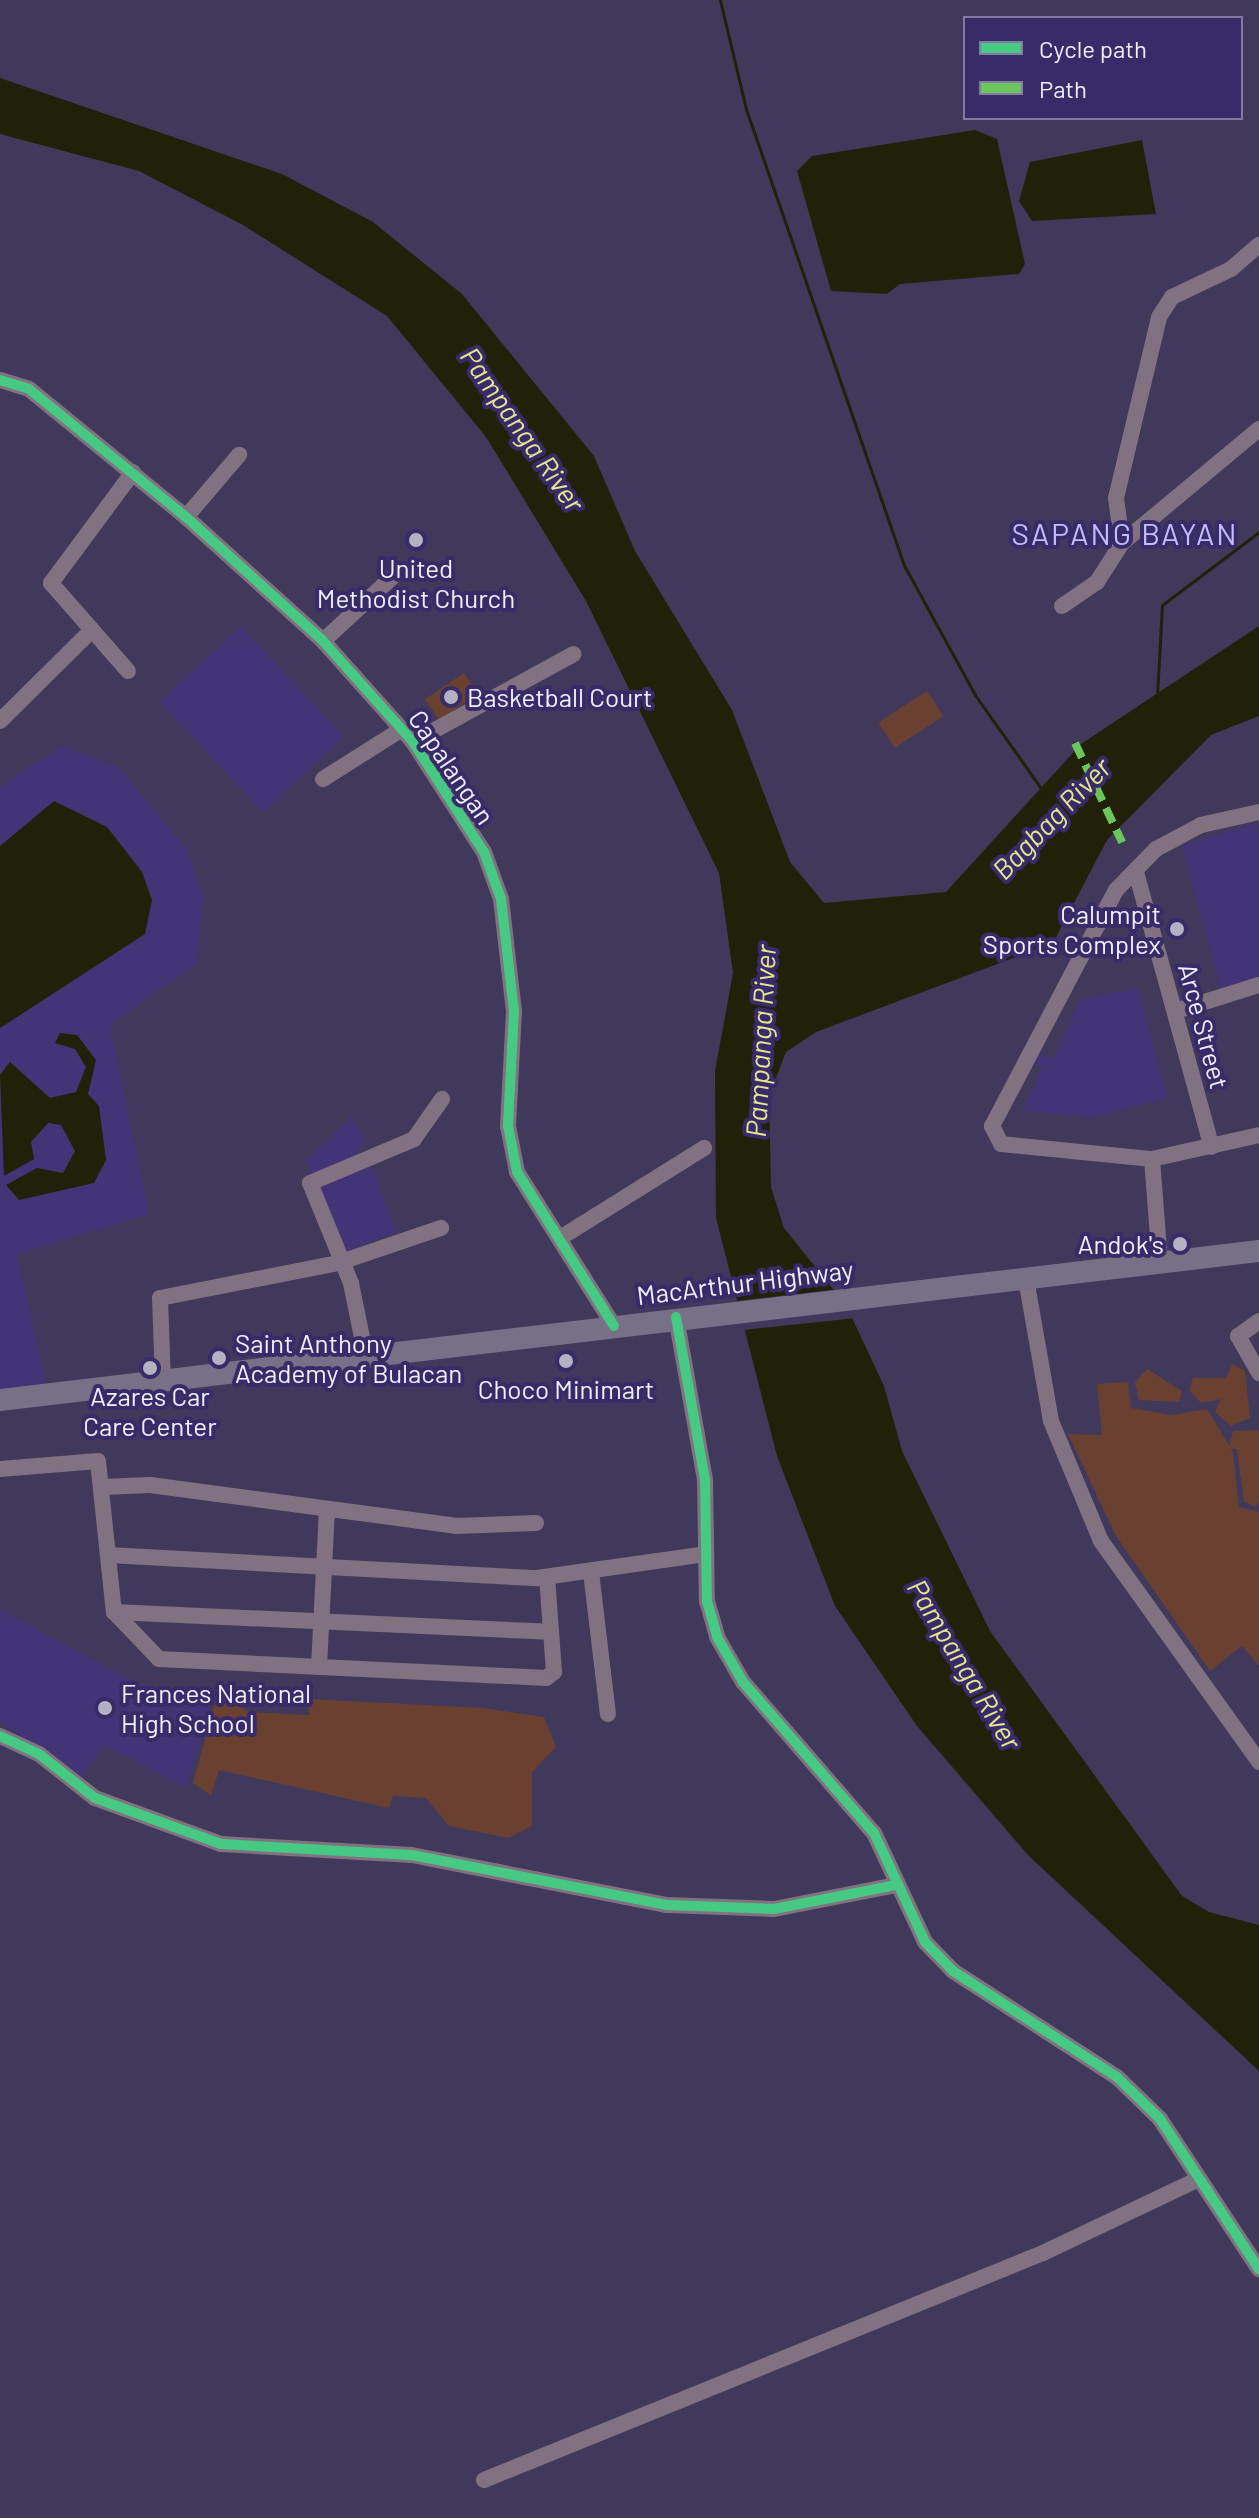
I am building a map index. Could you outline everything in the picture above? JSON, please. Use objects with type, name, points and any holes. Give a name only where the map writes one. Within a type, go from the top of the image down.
[{"type":"highway","name":"MacArthur Highway","points":[[0,1400],[163,1383],[676,1317],[1259,1251]]},
{"type":"street","points":[[1122,543],[1116,498],[1159,317],[1172,297],[1231,269],[1259,245]]},
{"type":"street","name":"Capalangan","points":[[0,380],[29,389],[133,472],[323,641],[408,735],[484,852],[501,899],[514,1011],[508,1126],[517,1172],[540,1218],[560,1238],[614,1326]]},
{"type":"street","points":[[1062,606],[1097,582],[1122,543],[1259,429]]},
{"type":"street","points":[[186,517],[239,455]]},
{"type":"street","points":[[128,671],[51,583],[133,472]]},
{"type":"street","points":[[323,641],[400,570]]},
{"type":"street","points":[[0,721],[92,630]]},
{"type":"street","points":[[323,779],[574,654]]},
{"type":"street","points":[[1259,812],[1201,825],[1156,849],[1107,903],[992,1126],[1001,1144],[1152,1159],[1259,1135]]},
{"type":"street","name":"Arce Street","points":[[1136,872],[1212,1147]]},
{"type":"street","points":[[1176,1011],[1259,985]]},
{"type":"street","points":[[366,1357],[351,1283],[338,1263],[310,1183],[414,1139],[442,1099]]},
{"type":"street","points":[[560,1238],[704,1148]]},
{"type":"street","points":[[1152,1159],[1160,1263]]},
{"type":"street","points":[[163,1383],[160,1298],[338,1263],[441,1228]]},
{"type":"street","points":[[1020,1279],[1051,1421],[1101,1541],[1259,1762]]},
{"type":"street","points":[[676,1317],[702,1454],[705,1554],[717,1637],[743,1682],[874,1833],[925,1942],[953,1971],[1117,2077],[1160,2119],[1259,2269]]},
{"type":"street","points":[[1259,1321],[1238,1336],[1259,1373]]},
{"type":"street","points":[[0,1469],[98,1461],[114,1612],[159,1659],[546,1678],[554,1672],[547,1577]]},
{"type":"street","points":[[102,1487],[150,1485],[457,1526],[536,1523]]},
{"type":"street","points":[[319,1667],[327,1511]]},
{"type":"street","points":[[108,1555],[547,1577],[705,1554]]},
{"type":"street","points":[[591,1572],[608,1714]]},
{"type":"street","points":[[114,1612],[551,1632]]},
{"type":"street","points":[[0,1736],[39,1754],[95,1798],[221,1844],[428,1857],[667,1905],[774,1909],[896,1885]]},
{"type":"street","points":[[484,2480],[985,2277],[1199,2179]]},
{"type":"shaded area","points":[[241,626],[344,736],[263,812],[160,702]]},
{"type":"shaded area","name":"Basketball Court","points":[[464,673],[478,694],[439,720],[425,699]]},
{"type":"shaded area","points":[[927,691],[943,716],[895,748],[878,723]]},
{"type":"shaded area","points":[[61,746],[117,766],[186,848],[203,898],[197,963],[110,1025],[149,1214],[17,1254],[47,1388],[0,1394],[0,787]]},
{"type":"shaded area","points":[[1259,822],[1259,980],[1222,992],[1182,846]]},
{"type":"shaded area","points":[[1138,988],[1167,1098],[1094,1117],[1022,1111],[1042,1068],[1030,1062],[1036,1051],[1054,1060],[1080,1000]]},
{"type":"shaded area","points":[[352,1116],[365,1142],[356,1152],[361,1158],[313,1177],[306,1161]]},
{"type":"shaded area","points":[[370,1162],[397,1232],[340,1254],[313,1184]]},
{"type":"shaded area","points":[[1232,1364],[1245,1371],[1250,1418],[1231,1426],[1215,1412],[1221,1399],[1201,1403],[1189,1390],[1193,1378],[1226,1378]]},
{"type":"shaded area","points":[[1147,1369],[1182,1391],[1179,1402],[1139,1400],[1135,1382]]},
{"type":"shaded area","points":[[1128,1382],[1131,1408],[1172,1415],[1207,1409],[1233,1452],[1239,1507],[1259,1512],[1259,1666],[1242,1646],[1210,1671],[1116,1536],[1068,1434],[1102,1435],[1097,1384]]},
{"type":"shaded area","points":[[1259,1430],[1259,1500],[1256,1507],[1244,1502],[1237,1449],[1229,1448],[1233,1431]]},
{"type":"shaded area","name":"Frances National High School","points":[[0,1609],[137,1684],[213,1694],[187,1788],[104,1745],[83,1776],[0,1722]]},
{"type":"shaded area","points":[[217,1696],[250,1712],[309,1715],[309,1699],[483,1708],[544,1717],[556,1747],[532,1772],[532,1826],[508,1838],[449,1826],[426,1798],[393,1796],[389,1808],[219,1770],[211,1795],[193,1783]]},
{"type":"water","points":[[0,78],[282,174],[373,222],[462,294],[594,456],[635,551],[732,710],[790,862],[824,903],[946,892],[1081,744],[1259,626],[1259,716],[1211,735],[1107,840],[1053,943],[816,1032],[786,1052],[769,1096],[771,1187],[784,1228],[846,1305],[884,1386],[902,1451],[990,1631],[1182,1896],[1209,1912],[1259,1925],[1259,2071],[1028,1855],[917,1726],[835,1606],[777,1456],[716,1218],[715,1071],[733,973],[719,873],[586,601],[486,437],[387,316],[243,225],[139,171],[0,134]]},
{"type":"water","points":[[975,130],[997,139],[1025,264],[1019,274],[900,284],[887,294],[831,291],[797,171],[812,156]]},
{"type":"water","points":[[1142,140],[1156,214],[1032,221],[1019,201],[1030,162]]},
{"type":"water","points":[[54,801],[107,827],[142,872],[152,900],[145,934],[0,1028],[0,846]]},
{"type":"water","points":[[60,1033],[77,1035],[96,1060],[88,1094],[99,1106],[106,1160],[94,1183],[19,1200],[6,1185],[37,1168],[63,1173],[75,1151],[61,1125],[48,1123],[31,1142],[34,1159],[4,1176],[0,1075],[10,1062],[50,1098],[76,1092],[86,1067],[75,1049],[55,1043]]},
{"type":"pier","points":[[839,1289],[856,1318],[743,1330],[735,1301]]},
{"type":"waterway","name":"Bagbag River","points":[[720,0],[746,109],[905,567],[975,695],[1043,791]]},
{"type":"waterway","points":[[1157,695],[1162,605],[1259,532]]},
{"type":"marked path","points":[[1075,743],[1122,842]]},
{"type":"cycle path","points":[[0,380],[29,389],[186,517],[323,641],[413,742],[484,852],[501,899],[514,1011],[508,1126],[517,1172],[614,1326]]},
{"type":"cycle path","points":[[676,1317],[705,1480],[707,1601],[717,1637],[743,1682],[874,1833],[925,1942],[953,1971],[1117,2077],[1160,2119],[1259,2269]]},
{"type":"cycle path","points":[[0,1736],[39,1754],[95,1798],[221,1844],[412,1855],[667,1905],[774,1909],[896,1885]]},
{"type":"place","name":"United Methodist Church","points":[[416,540]]},
{"type":"place","name":"Basketball Court","points":[[451,697]]},
{"type":"place","name":"Calumpit Sports Complex","points":[[1177,929]]},
{"type":"place","name":"Andok's","points":[[1180,1244]]},
{"type":"place","name":"Saint Anthony Academy of Bulacan","points":[[219,1358]]},
{"type":"place","name":"Choco Minimart","points":[[566,1361]]},
{"type":"place","name":"Azares Car Care Center","points":[[150,1368]]},
{"type":"place","name":"Frances National High School","points":[[105,1708]]},
{"type":"district","name":"SAPANG BAYAN","points":[[1125,533]]},
{"type":"water label","name":"Pampanga River","points":[[523,429]]},
{"type":"water label","name":"Pampanga River","points":[[760,1041]]},
{"type":"water label","name":"Pampanga River","points":[[965,1664]]}]
